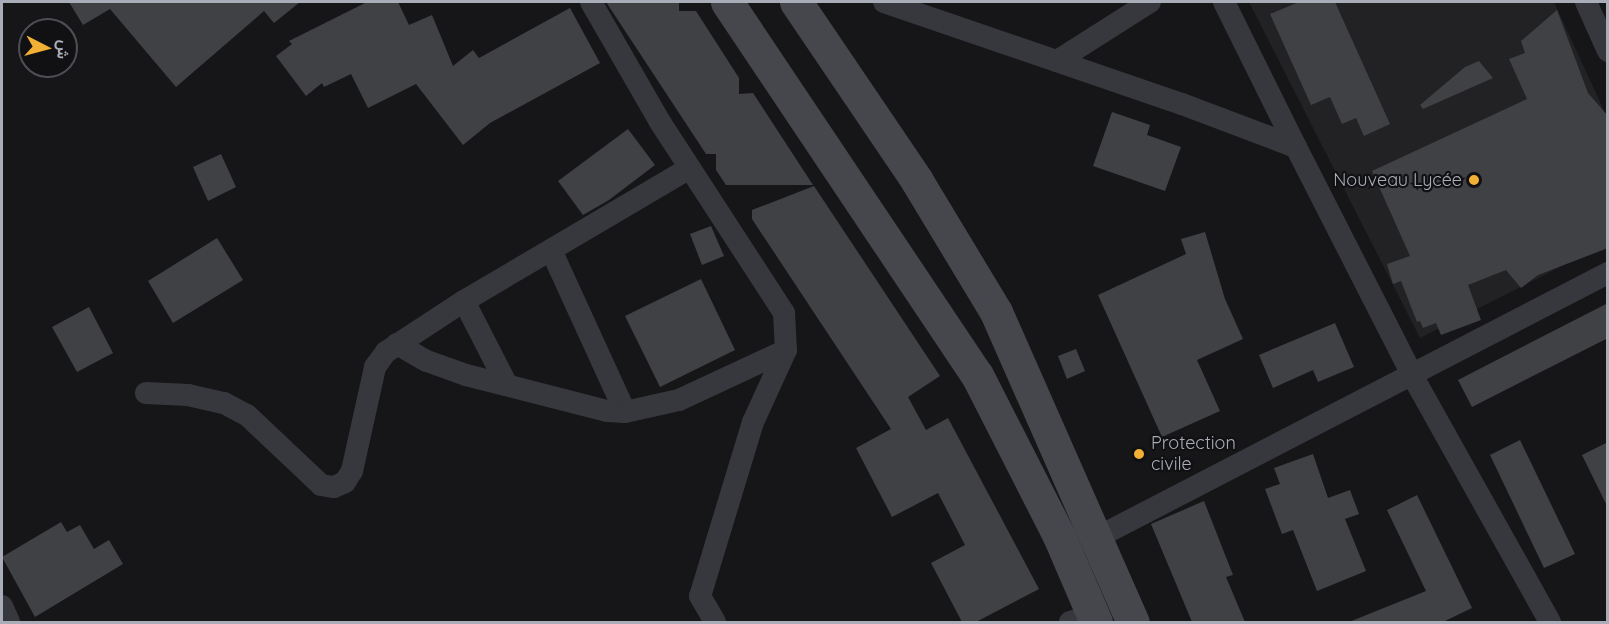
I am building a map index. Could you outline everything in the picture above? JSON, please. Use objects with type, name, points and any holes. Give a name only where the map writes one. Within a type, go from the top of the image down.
[{"type":"main road","points":[[727,2],[976,375],[1059,536],[1086,620]]},
{"type":"main road","points":[[796,2],[917,181],[996,312],[1132,622]]},
{"type":"street","points":[[591,2],[660,122],[784,313],[786,350],[753,422],[700,596],[695,622]]},
{"type":"street","points":[[884,2],[1296,147]]},
{"type":"street","points":[[1057,61],[1150,2]]},
{"type":"street","points":[[1224,2],[1412,375],[1550,622]]},
{"type":"street","points":[[1586,2],[1608,51]]},
{"type":"street","points":[[146,393],[188,395],[224,403],[247,415],[321,485],[334,487],[345,482],[352,471],[375,367],[386,352],[464,301],[690,168]]},
{"type":"street","points":[[551,250],[626,412]]},
{"type":"street","points":[[1096,538],[1608,273]]},
{"type":"street","points":[[464,301],[507,385]]},
{"type":"street","points":[[397,344],[427,361],[507,385],[607,411],[626,412],[679,400],[786,350]]},
{"type":"street","points":[[700,596],[715,622]]},
{"type":"street","points":[[2,606],[9,622]]},
{"type":"shaded area","name":"Nouveau Lycée","points":[[1249,2],[1554,2],[1607,117],[1607,243],[1420,338]]},
{"type":"building","points":[[69,2],[300,2],[274,23],[264,11],[176,87],[110,9],[83,25]]},
{"type":"building","points":[[367,2],[398,2],[409,25],[432,15],[453,66],[473,50],[479,58],[570,8],[600,63],[490,123],[463,145],[416,84],[368,108],[351,74],[324,87],[322,83],[306,96],[276,56],[292,44],[289,41]]},
{"type":"building","points":[[606,2],[679,2],[679,11],[696,11],[739,78],[739,94],[753,93],[813,185],[726,185],[716,170],[716,154],[706,154]]},
{"type":"building","points":[[1299,2],[1335,2],[1390,124],[1364,136],[1356,118],[1342,124],[1330,97],[1311,105],[1270,14]]},
{"type":"building","points":[[1557,10],[1588,93],[1608,116],[1608,248],[1538,275],[1521,288],[1506,270],[1468,285],[1481,320],[1441,335],[1436,323],[1423,328],[1420,321],[1417,322],[1401,281],[1393,284],[1387,264],[1410,256],[1372,171],[1527,99],[1509,59],[1525,53],[1521,41]]},
{"type":"building","points":[[1479,61],[1493,78],[1423,109],[1420,105],[1465,67]]},
{"type":"building","points":[[1112,112],[1150,125],[1147,135],[1181,147],[1165,191],[1093,166]]},
{"type":"building","points":[[628,129],[655,165],[609,200],[583,215],[558,181]]},
{"type":"building","points":[[221,154],[236,187],[208,201],[193,167]]},
{"type":"building","points":[[814,186],[940,376],[908,397],[926,430],[948,418],[1039,589],[976,622],[962,622],[931,563],[965,545],[938,493],[892,517],[856,448],[891,429],[752,219],[752,210]]},
{"type":"building","points":[[711,226],[724,256],[702,265],[690,234]]},
{"type":"building","points":[[1205,232],[1225,299],[1243,339],[1197,360],[1220,411],[1162,437],[1098,295],[1186,254],[1181,239]]},
{"type":"building","points":[[217,238],[243,280],[173,323],[148,281]]},
{"type":"building","points":[[701,279],[735,350],[660,387],[625,316]]},
{"type":"building","points":[[1608,303],[1608,338],[1472,407],[1458,380]]},
{"type":"building","points":[[89,307],[113,353],[77,372],[52,327]]},
{"type":"building","points":[[1335,323],[1354,367],[1318,382],[1313,370],[1273,388],[1259,355]]},
{"type":"building","points":[[1076,349],[1085,371],[1067,379],[1058,356]]},
{"type":"building","points":[[1520,440],[1575,554],[1544,568],[1490,455]]},
{"type":"building","points":[[1608,442],[1608,508],[1582,455]]},
{"type":"building","points":[[1313,454],[1328,498],[1350,490],[1359,514],[1345,519],[1366,571],[1317,591],[1293,530],[1282,534],[1265,489],[1280,484],[1274,468]]},
{"type":"building","points":[[1417,495],[1472,608],[1443,622],[1349,622],[1426,591],[1387,510]]},
{"type":"building","points":[[1204,501],[1233,575],[1226,577],[1245,622],[1192,622],[1151,524]]},
{"type":"building","points":[[61,522],[67,532],[80,525],[94,549],[109,540],[123,564],[35,617],[2,557]]},
{"type":"place","name":"Nouveau Lycée","points":[[1474,180]]},
{"type":"place","name":"Protection civile","points":[[1139,454]]}]
